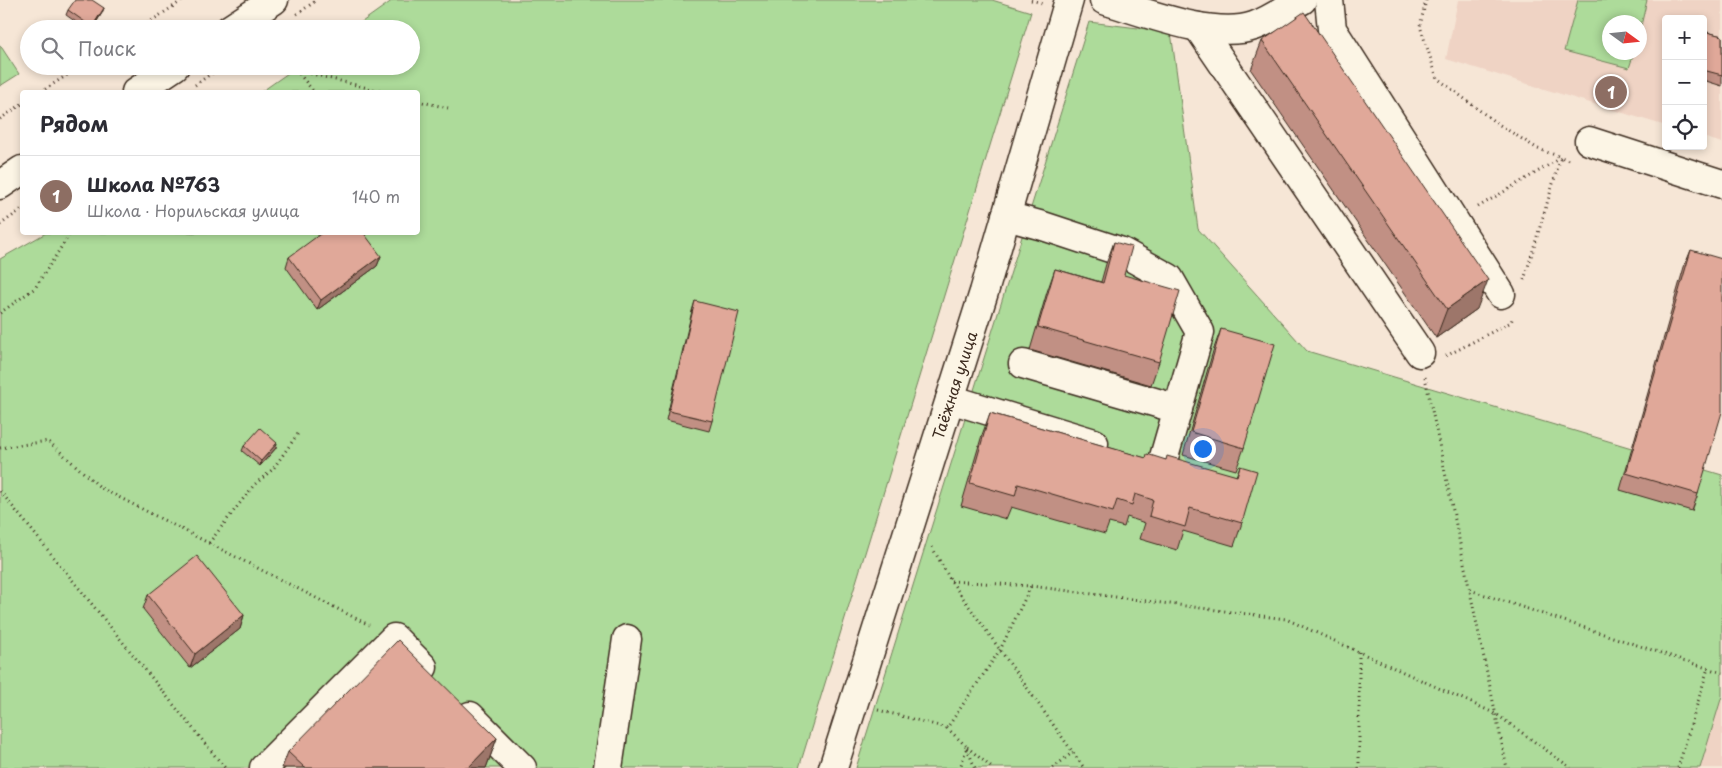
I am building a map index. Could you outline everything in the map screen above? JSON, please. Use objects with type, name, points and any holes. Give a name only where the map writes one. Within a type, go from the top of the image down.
[{"type":"street","points":[[244,20],[274,0]]},
{"type":"street","name":"Таёжная улица","points":[[833,768],[950,399],[1069,0]]},
{"type":"street","points":[[1104,0],[1198,27],[1227,30],[1254,26],[1302,0]]},
{"type":"street","points":[[1329,0],[1332,29],[1455,222],[1512,297]]},
{"type":"street","points":[[1198,27],[1422,361]]},
{"type":"street","points":[[139,90],[161,75]]},
{"type":"street","points":[[1584,152],[1722,184]]},
{"type":"street","points":[[0,185],[20,171]]},
{"type":"street","points":[[1006,216],[1122,252],[1169,278],[1200,332],[1162,464]]},
{"type":"street","points":[[1023,364],[1178,409]]},
{"type":"street","points":[[950,399],[1188,472]]},
{"type":"street","points":[[264,768],[394,638],[522,768]]},
{"type":"street","points":[[608,768],[627,638]]},
{"type":"path","points":[[153,20],[183,0]]},
{"type":"path","points":[[1426,0],[1420,26],[1437,78],[1495,122],[1538,149],[1561,158]]},
{"type":"path","points":[[44,90],[67,75]]},
{"type":"path","points":[[192,87],[209,75]]},
{"type":"path","points":[[300,75],[312,90]]},
{"type":"path","points":[[316,75],[376,90]]},
{"type":"path","points":[[420,101],[448,108]]},
{"type":"path","points":[[0,119],[20,105]]},
{"type":"path","points":[[1455,222],[1561,158],[1584,152]]},
{"type":"path","points":[[1507,768],[1422,361],[1511,322],[1512,297],[1561,158]]},
{"type":"path","points":[[0,225],[20,210]]},
{"type":"path","points":[[0,313],[35,288],[69,235]]},
{"type":"path","points":[[209,543],[254,485],[273,469],[299,432]]},
{"type":"path","points":[[0,448],[48,441],[101,488],[394,638]]},
{"type":"path","points":[[0,491],[225,768]]},
{"type":"path","points":[[929,542],[951,581],[1084,768]]},
{"type":"path","points":[[951,581],[1031,586],[1286,619],[1496,714],[1571,768]]},
{"type":"path","points":[[947,728],[1000,650],[1031,586]]},
{"type":"path","points":[[1470,590],[1722,672]]},
{"type":"path","points":[[1359,652],[1360,768]]},
{"type":"path","points":[[1678,768],[1708,668]]},
{"type":"path","points":[[873,708],[947,728],[992,768]]},
{"type":"path","points":[[960,768],[967,747]]},
{"type":"path","points":[[967,747],[975,768]]},
{"type":"path","points":[[1053,768],[1073,752]]},
{"type":"shaded area","points":[[1458,0],[1722,0],[1722,143],[1707,138],[1707,15],[1662,15],[1662,125],[1446,59]]},
{"type":"shaded area","points":[[1722,696],[1722,768],[1700,768]]},
{"type":"green space","points":[[393,0],[992,0],[1031,12],[799,768],[0,768],[0,259],[42,235],[420,235],[420,90],[264,90],[285,75],[420,75],[420,20],[365,20]]},
{"type":"green space","points":[[1578,0],[1647,0],[1644,15],[1602,15],[1602,60],[1632,60],[1629,68],[1564,51]]},
{"type":"green space","points":[[1089,22],[1171,32],[1198,229],[1307,351],[1722,475],[1722,696],[1700,768],[856,768]]},
{"type":"green space","points":[[0,45],[19,74],[0,86]]},
{"type":"building","points":[[75,0],[92,0],[104,8],[96,20],[82,20],[68,10]]},
{"type":"building","points":[[1304,12],[1488,280],[1447,309],[1262,41]]},
{"type":"building","points":[[1707,32],[1722,36],[1722,75],[1707,71]]},
{"type":"building","points":[[319,235],[365,235],[381,256],[321,300],[289,257]]},
{"type":"building","points":[[1114,242],[1132,247],[1124,275],[1180,291],[1159,362],[1038,327],[1055,269],[1103,283]]},
{"type":"building","points":[[1691,250],[1722,259],[1722,412],[1698,494],[1626,473]]},
{"type":"building","points":[[695,301],[739,312],[712,421],[669,411]]},
{"type":"building","points":[[1221,329],[1275,344],[1244,448],[1191,432]]},
{"type":"building","points":[[990,413],[1146,458],[1147,454],[1166,460],[1167,456],[1237,476],[1240,466],[1257,471],[1242,523],[1190,508],[1185,527],[1149,516],[1153,500],[1135,494],[1132,505],[1117,500],[1113,512],[1018,484],[1015,496],[970,483]]},
{"type":"building","points":[[260,428],[277,443],[261,461],[244,446]]},
{"type":"building","points":[[197,556],[244,615],[195,654],[148,595]]},
{"type":"building","points":[[398,640],[497,738],[468,768],[305,768],[288,752]]},
{"type":"place","name":"Школа №763","points":[[1611,92]]}]
